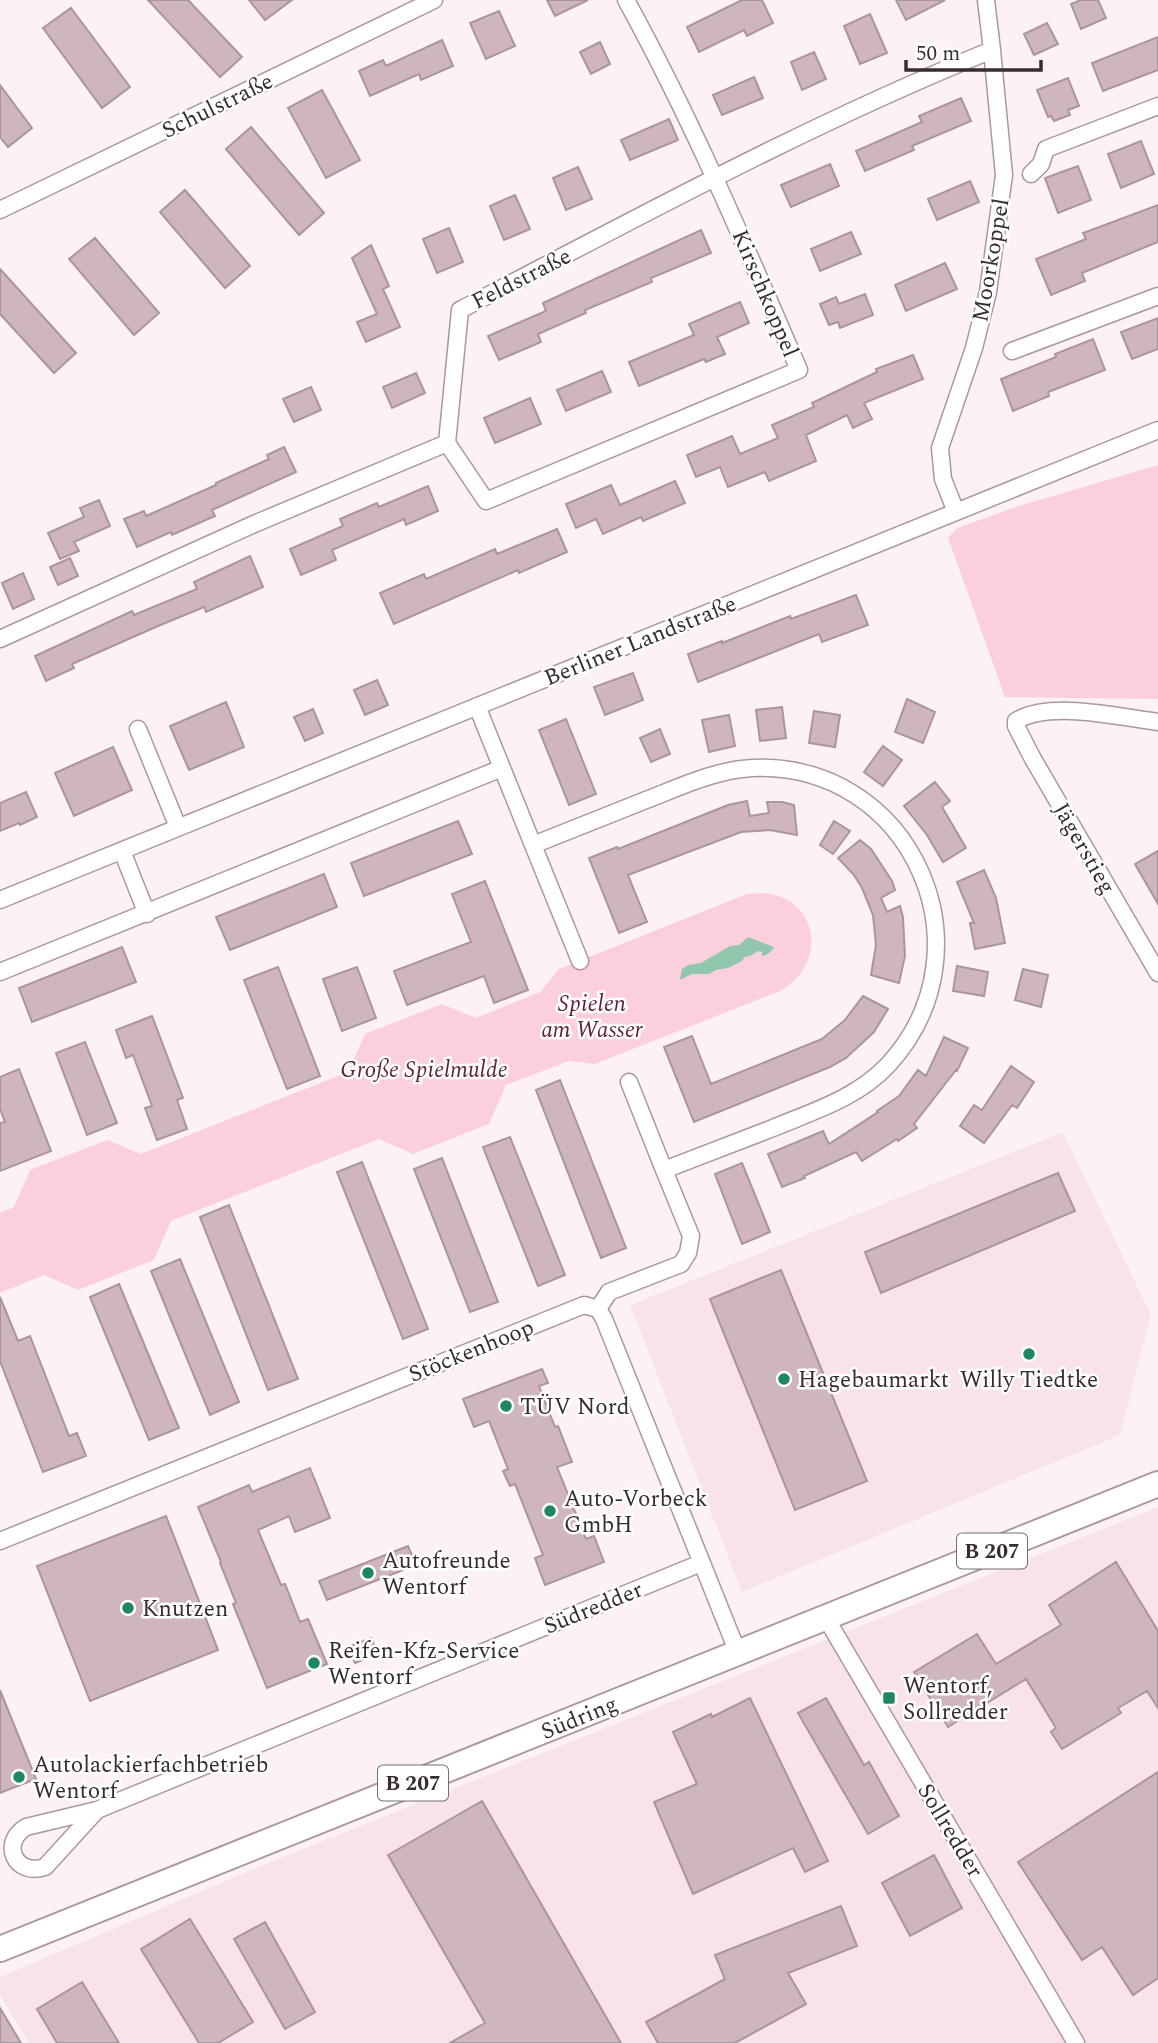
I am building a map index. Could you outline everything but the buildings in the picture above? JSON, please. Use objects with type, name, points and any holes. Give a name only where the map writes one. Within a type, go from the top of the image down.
[{"type":"main road","name":"Südring","points":[[0,1949],[1158,1484]]},
{"type":"street","name":"Schulstraße","points":[[0,210],[434,0]]},
{"type":"street","name":"Kirschkoppel","points":[[447,443],[486,501],[799,370],[716,177],[660,61],[626,0]]},
{"type":"street","name":"Moorkoppel","points":[[956,512],[943,479],[940,448],[974,348],[988,292],[1004,176],[986,0]]},
{"type":"street","name":"Feldstraße","points":[[447,443],[460,310],[716,177],[914,82],[992,50]]},
{"type":"street","points":[[1031,174],[1041,164],[1046,149],[1158,106]]},
{"type":"street","points":[[1012,351],[1158,296]]},
{"type":"street","name":"Berliner Landstraße","points":[[0,900],[1158,430]]},
{"type":"street","points":[[0,639],[254,524],[447,443]]},
{"type":"street","points":[[477,706],[580,961]]},
{"type":"street","name":"Jägerstieg","points":[[1158,722],[1067,710],[1038,712],[1016,721],[1020,737],[1158,973]]},
{"type":"street","points":[[138,729],[178,827]]},
{"type":"street","points":[[0,972],[502,768]]},
{"type":"street","points":[[533,845],[714,775],[750,769],[787,770],[839,786],[870,806],[896,832],[912,854],[924,879],[934,914],[935,969],[918,1021],[904,1045],[886,1066],[858,1090],[834,1103],[664,1170]]},
{"type":"street","points":[[121,851],[147,914]]},
{"type":"street","points":[[629,1082],[691,1236],[688,1253],[681,1264],[609,1292],[598,1309],[738,1653]]},
{"type":"street","name":"Stöckenhoop","points":[[0,1541],[584,1305],[598,1309]]},
{"type":"street","name":"Südredder","points":[[97,1810],[45,1867],[26,1868],[16,1859],[13,1840],[23,1829],[97,1810],[701,1563]]},
{"type":"street","name":"Sollredder","points":[[826,1618],[1076,2043]]},
{"type":"shaded area","points":[[748,937],[774,947],[764,956],[758,951],[728,968],[709,974],[692,974],[680,980],[682,969],[688,965],[701,963],[730,946],[739,945]]},
{"type":"shaded area","points":[[1063,1132],[1151,1315],[1120,1435],[742,1592],[630,1305]]},
{"type":"shaded area","points":[[1158,1507],[1158,2043],[29,2043],[0,1995],[0,1977],[275,1860]]},
{"type":"green space","points":[[1158,465],[1158,699],[1005,697],[948,538],[957,528],[1019,506]]},
{"type":"green space","points":[[763,893],[782,897],[796,906],[806,919],[811,933],[811,949],[806,965],[796,979],[780,991],[595,1064],[569,1061],[506,1085],[489,1124],[413,1154],[379,1139],[171,1221],[154,1260],[78,1290],[44,1275],[0,1293],[0,1213],[14,1207],[30,1170],[107,1140],[141,1154],[348,1072],[365,1034],[442,1004],[476,1018],[540,992],[559,969],[747,894]]},
{"type":"place","name":"Willy Tiedtke","points":[[1029,1354]]},
{"type":"place","name":"Hagebaumarkt","points":[[784,1379]]},
{"type":"place","name":"TÜV Nord","points":[[506,1406]]},
{"type":"place","name":"Auto-Vorbeck GmbH","points":[[550,1511]]},
{"type":"place","name":"Autofreunde Wentorf","points":[[368,1573]]},
{"type":"place","name":"Knutzen","points":[[128,1608]]},
{"type":"place","name":"Reifen-Kfz-Service Wentorf","points":[[314,1663]]},
{"type":"place","name":"Wentorf, Sollredder","points":[[889,1698]]},
{"type":"place","name":"Autolackierfachbetrieb Wentorf","points":[[19,1777]]},
{"type":"park label","name":"Spielen am Wasser","points":[[592,1016]]},
{"type":"park label","name":"Große Spielmulde","points":[[424,1069]]}]
